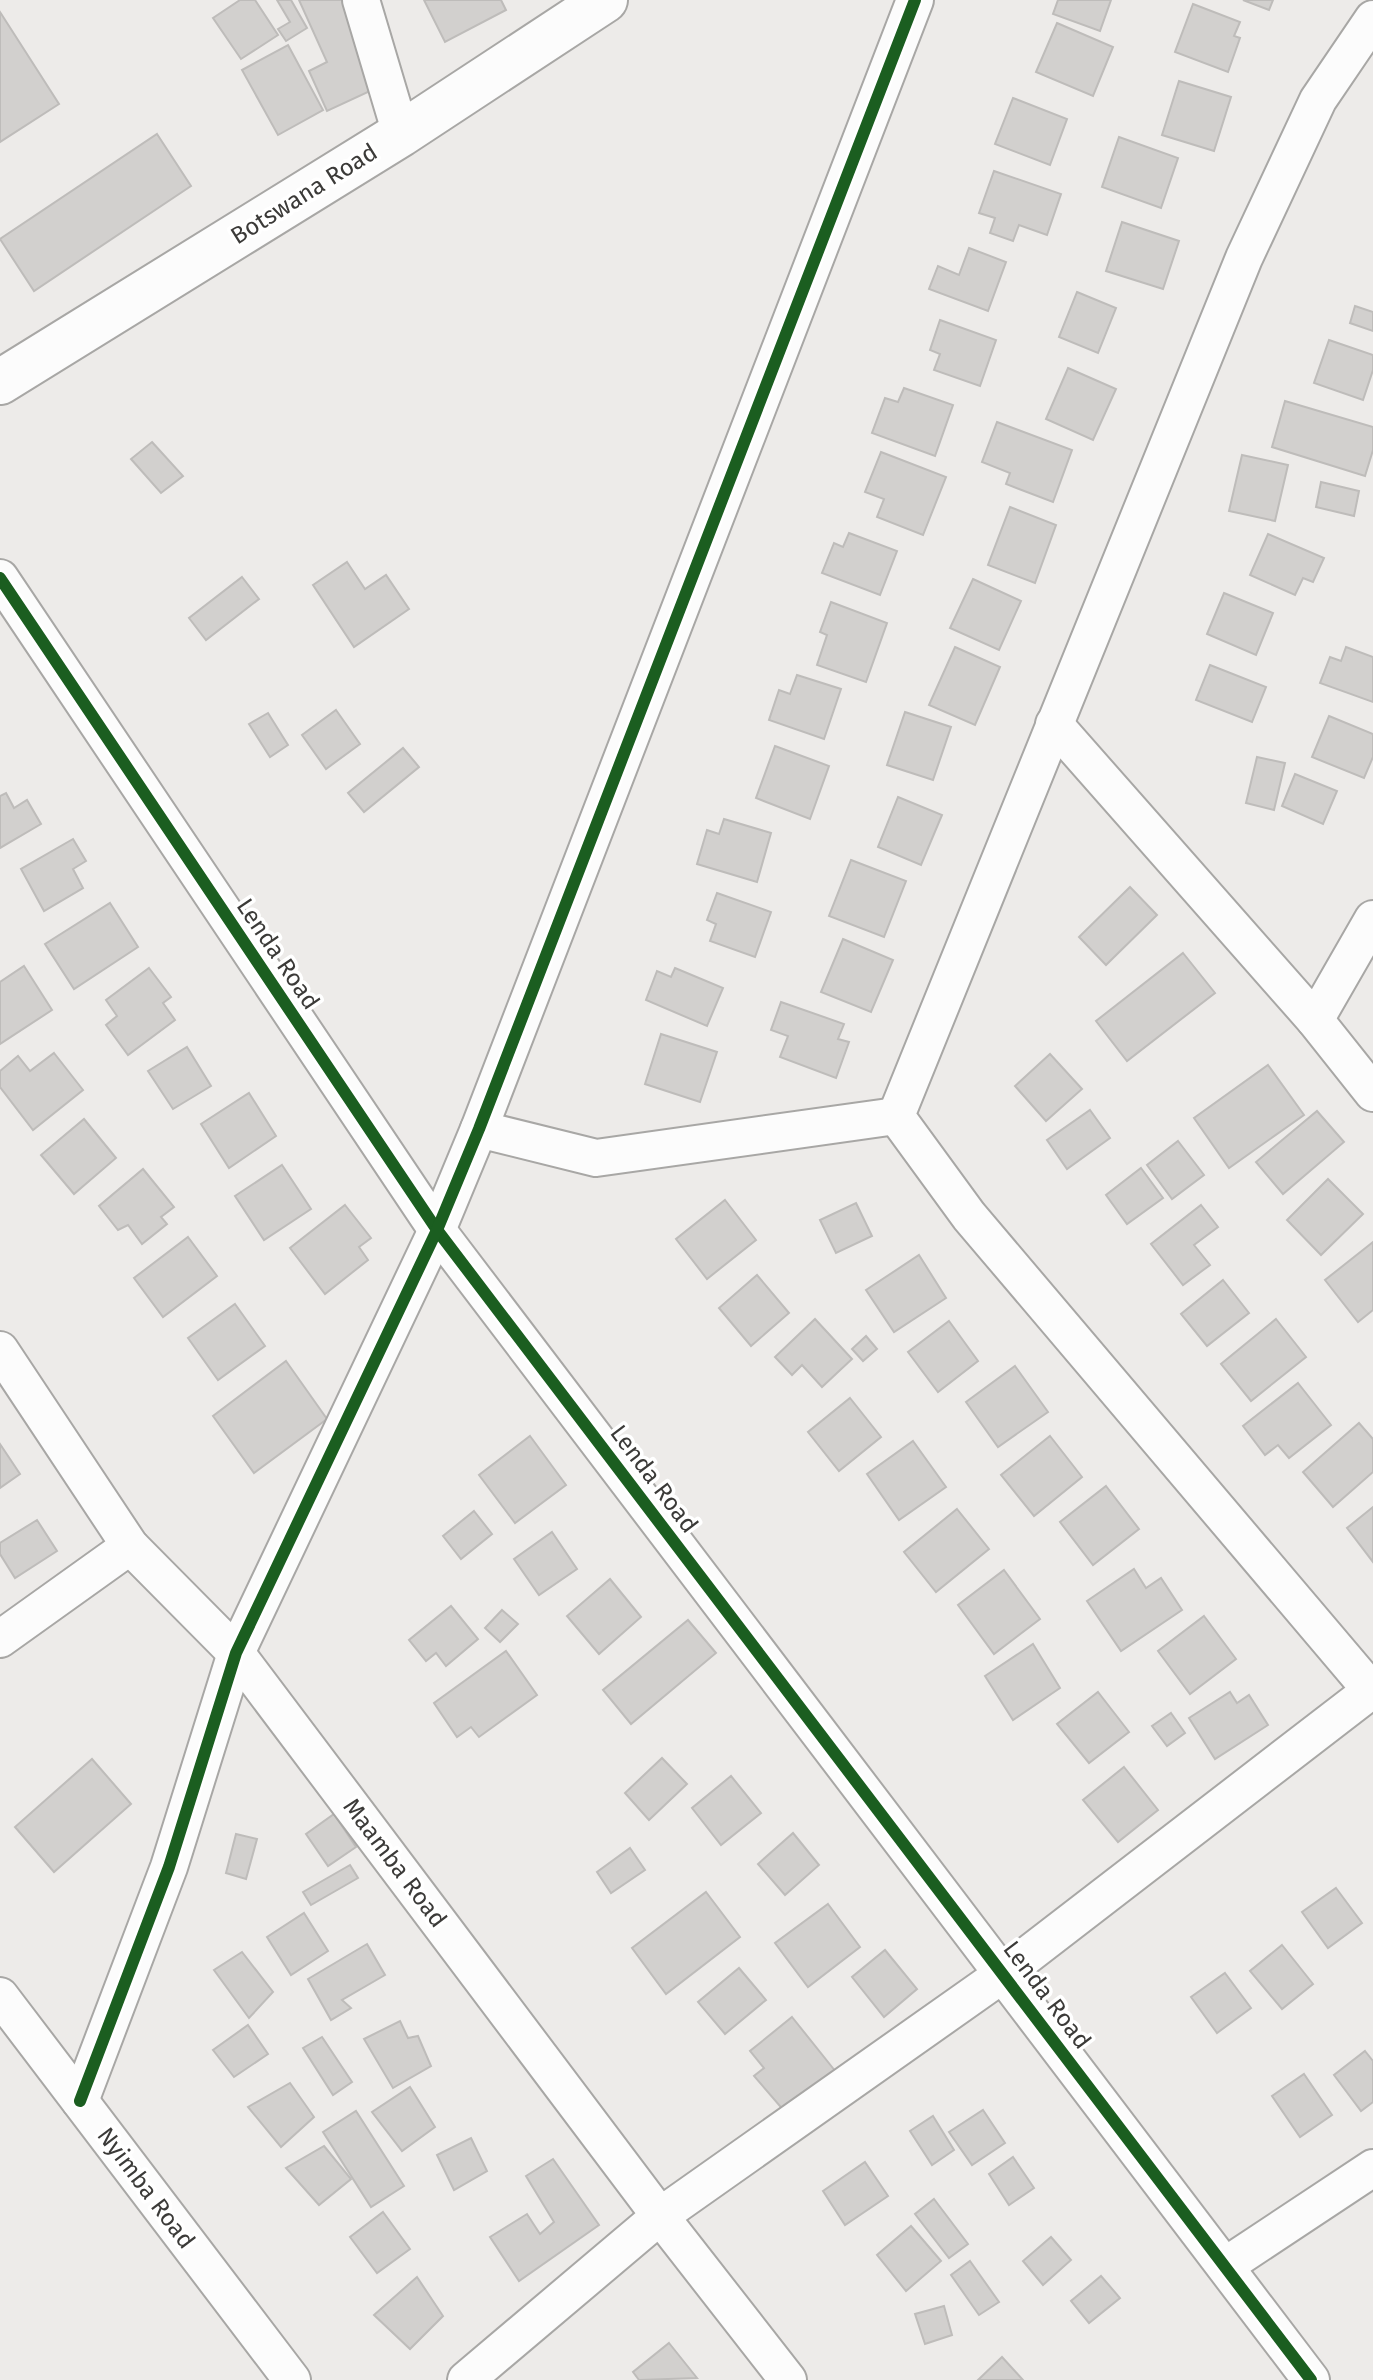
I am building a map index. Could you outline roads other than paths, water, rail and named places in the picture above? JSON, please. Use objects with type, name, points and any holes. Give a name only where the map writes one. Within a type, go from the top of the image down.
[{"type":"street","points":[[361,0],[401,134]]},
{"type":"street","name":"Botswana Road","points":[[0,382],[401,134],[605,0]]},
{"type":"street","points":[[80,2101],[169,1867],[236,1653],[437,1230],[479,1129],[915,0]]},
{"type":"street","points":[[896,1116],[1244,258],[1318,100],[1373,19]]},
{"type":"street","name":"Lenda Road","points":[[0,578],[437,1230],[1311,2380]]},
{"type":"street","points":[[1054,724],[1315,1020],[1373,1093]]},
{"type":"street","points":[[1315,1020],[1373,919]]},
{"type":"street","points":[[479,1129],[596,1158],[896,1116]]},
{"type":"street","points":[[466,2380],[660,2216],[1003,1974],[1372,1690],[969,1216],[896,1116]]},
{"type":"street","name":"Maamba Road","points":[[0,1350],[130,1546],[236,1653],[660,2216],[788,2380]]},
{"type":"street","points":[[0,1639],[130,1546]]},
{"type":"street","name":"Nyimba Road","points":[[0,1996],[292,2380]]},
{"type":"street","points":[[1225,2266],[1373,2168]]}]
